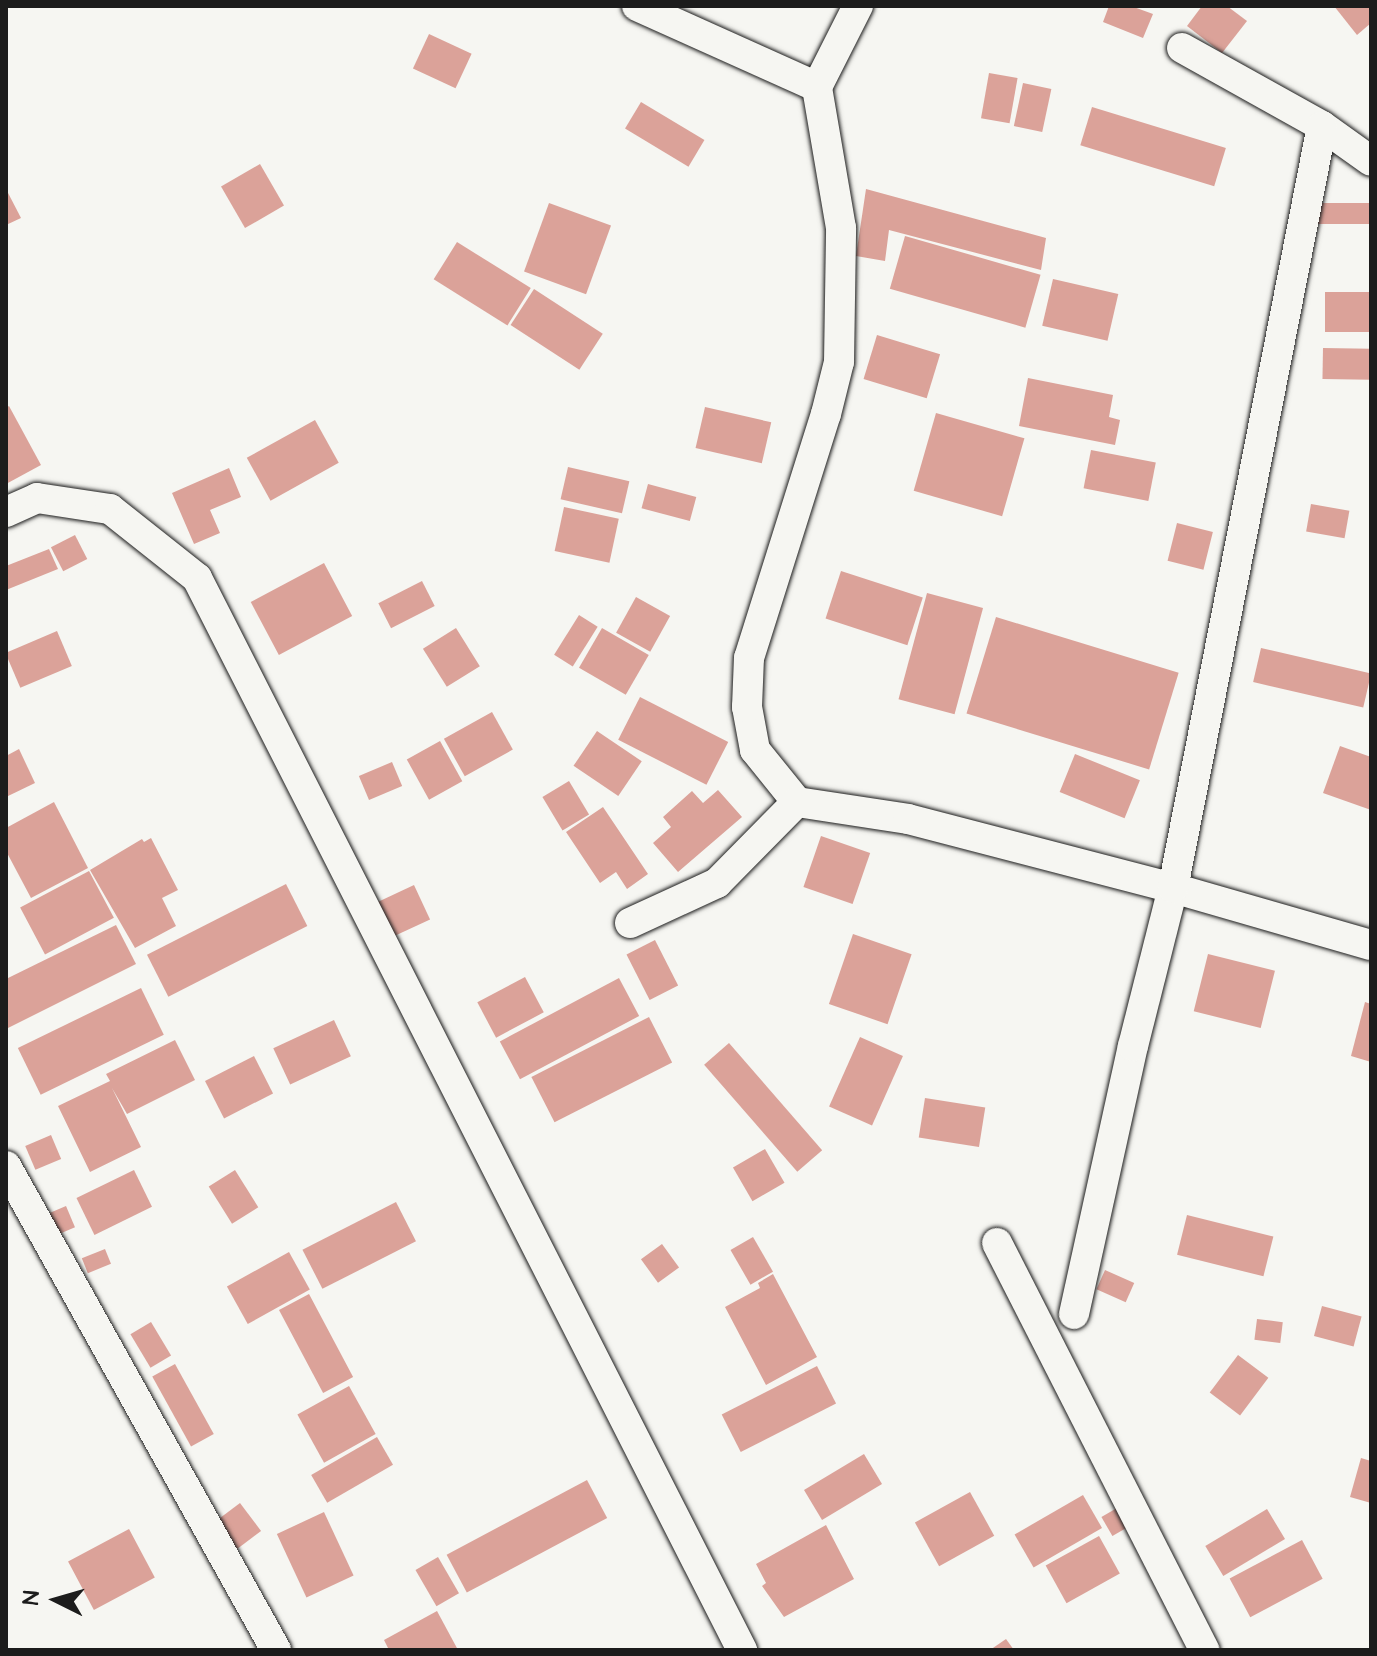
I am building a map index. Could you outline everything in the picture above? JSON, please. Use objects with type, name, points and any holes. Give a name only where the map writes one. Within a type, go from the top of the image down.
[{"type":"street","points":[[637,6],[817,87]]},
{"type":"street","points":[[858,6],[817,87],[841,228],[839,362],[826,414],[749,658],[747,707],[755,750],[797,802],[908,819],[1173,888],[1371,945]]},
{"type":"street","points":[[1182,48],[1322,126],[1371,161]]},
{"type":"street","points":[[1074,1314],[1133,1046],[1173,888],[1322,126]]},
{"type":"street","points":[[6,512],[37,498],[110,509],[197,578],[742,1650]]},
{"type":"street","points":[[630,923],[717,883],[797,802]]},
{"type":"street","points":[[6,1166],[276,1650]]},
{"type":"street","points":[[997,1243],[1204,1650]]},
{"type":"building","points":[[1109,6],[1131,6],[1153,14],[1143,38],[1103,22]]},
{"type":"building","points":[[1202,6],[1227,6],[1247,21],[1222,53],[1187,26]]},
{"type":"building","points":[[1334,6],[1371,6],[1371,23],[1357,35]]},
{"type":"building","points":[[429,34],[472,54],[456,88],[413,68]]},
{"type":"building","points":[[989,73],[1018,78],[1010,123],[981,118]]},
{"type":"building","points":[[1023,83],[1051,89],[1042,132],[1014,126]]},
{"type":"building","points":[[641,102],[704,140],[688,167],[625,129]]},
{"type":"building","points":[[1092,107],[1226,148],[1214,186],[1080,145]]},
{"type":"building","points":[[260,164],[284,206],[245,228],[221,186]]},
{"type":"building","points":[[6,189],[21,218],[6,225]]},
{"type":"building","points":[[866,189],[1046,238],[1041,270],[889,230],[885,261],[856,256]]},
{"type":"building","points":[[549,203],[611,226],[586,294],[524,272]]},
{"type":"building","points":[[1318,203],[1371,203],[1371,224],[1318,224]]},
{"type":"building","points":[[905,236],[1041,275],[1025,328],[890,289]]},
{"type":"building","points":[[457,242],[531,288],[507,325],[434,279]]},
{"type":"building","points":[[1053,279],[1118,294],[1107,341],[1042,326]]},
{"type":"building","points":[[534,289],[603,334],[579,370],[511,325]]},
{"type":"building","points":[[1325,292],[1371,292],[1371,332],[1325,332]]},
{"type":"building","points":[[877,335],[940,354],[927,398],[864,379]]},
{"type":"building","points":[[1323,348],[1371,349],[1370,380],[1322,379]]},
{"type":"building","points":[[1028,378],[1113,395],[1109,417],[1120,420],[1115,445],[1019,426]]},
{"type":"building","points":[[9,406],[41,465],[6,484],[6,408]]},
{"type":"building","points":[[705,407],[771,422],[762,463],[696,448]]},
{"type":"building","points":[[936,413],[1024,438],[1002,516],[914,491]]},
{"type":"building","points":[[315,420],[339,463],[271,501],[247,458]]},
{"type":"building","points":[[1091,450],[1156,463],[1148,501],[1084,488]]},
{"type":"building","points":[[568,467],[629,481],[622,513],[561,499]]},
{"type":"building","points":[[229,468],[241,497],[210,510],[220,533],[194,544],[172,493]]},
{"type":"building","points":[[648,484],[696,497],[690,521],[642,508]]},
{"type":"building","points":[[1311,504],[1349,511],[1345,538],[1306,532]]},
{"type":"building","points":[[564,507],[619,519],[609,563],[555,551]]},
{"type":"building","points":[[1177,523],[1213,532],[1203,570],[1168,561]]},
{"type":"building","points":[[75,535],[87,559],[63,571],[51,547]]},
{"type":"building","points":[[49,549],[58,569],[6,590],[6,566]]},
{"type":"building","points":[[324,563],[352,616],[279,655],[251,602]]},
{"type":"building","points":[[841,571],[923,598],[907,645],[826,619]]},
{"type":"building","points":[[422,581],[435,606],[391,628],[378,603]]},
{"type":"building","points":[[927,593],[983,608],[955,714],[899,699]]},
{"type":"building","points":[[636,597],[670,616],[650,652],[616,633]]},
{"type":"building","points":[[579,615],[598,627],[573,667],[554,655]]},
{"type":"building","points":[[996,617],[1179,673],[1149,769],[966,714]]},
{"type":"building","points":[[456,628],[480,666],[447,687],[423,649]]},
{"type":"building","points":[[602,628],[649,655],[626,695],[579,668]]},
{"type":"building","points":[[57,631],[72,666],[20,688],[6,653]]},
{"type":"building","points":[[1261,648],[1371,673],[1363,708],[1253,682]]},
{"type":"building","points":[[640,697],[728,742],[706,785],[618,740]]},
{"type":"building","points":[[492,712],[513,750],[465,776],[444,739]]},
{"type":"building","points":[[597,731],[642,761],[618,796],[574,766]]},
{"type":"building","points":[[440,741],[462,781],[429,800],[407,759]]},
{"type":"building","points":[[1340,746],[1371,757],[1371,810],[1323,793]]},
{"type":"building","points":[[19,749],[35,783],[6,797],[6,756]]},
{"type":"building","points":[[1075,754],[1140,780],[1125,818],[1060,792]]},
{"type":"building","points":[[392,762],[402,786],[369,800],[359,776]]},
{"type":"building","points":[[569,781],[589,814],[563,830],[542,797]]},
{"type":"building","points":[[718,790],[742,817],[678,872],[653,843],[671,827],[663,817],[692,791],[703,803]]},
{"type":"building","points":[[54,802],[88,868],[31,898],[6,851],[6,828]]},
{"type":"building","points":[[603,807],[648,874],[627,889],[616,872],[600,883],[566,832]]},
{"type":"building","points":[[821,836],[870,853],[853,904],[803,887]]},
{"type":"building","points":[[151,838],[178,890],[162,898],[176,926],[135,948],[90,870],[142,839],[144,842]]},
{"type":"building","points":[[89,871],[114,918],[45,954],[20,908]]},
{"type":"building","points":[[286,884],[307,926],[168,997],[147,955]]},
{"type":"building","points":[[414,885],[430,919],[394,936],[378,902]]},
{"type":"building","points":[[116,925],[136,964],[6,1029],[6,979]]},
{"type":"building","points":[[853,934],[912,954],[888,1024],[829,1004]]},
{"type":"building","points":[[655,940],[678,985],[650,1000],[626,955]]},
{"type":"building","points":[[1208,954],[1275,971],[1261,1028],[1194,1011]]},
{"type":"building","points":[[525,977],[544,1012],[496,1038],[477,1002]]},
{"type":"building","points":[[619,978],[639,1016],[520,1079],[500,1041]]},
{"type":"building","points":[[141,988],[164,1035],[41,1095],[18,1048]]},
{"type":"building","points":[[1365,1002],[1371,1004],[1371,1062],[1351,1056]]},
{"type":"building","points":[[649,1017],[672,1062],[555,1122],[531,1077]]},
{"type":"building","points":[[334,1020],[351,1056],[290,1085],[273,1048]]},
{"type":"building","points":[[860,1037],[903,1056],[872,1126],[829,1106]]},
{"type":"building","points":[[175,1040],[195,1080],[127,1114],[112,1088],[141,1147],[90,1172],[58,1106],[110,1081],[106,1074]]},
{"type":"building","points":[[729,1043],[822,1150],[797,1172],[704,1065]]},
{"type":"building","points":[[254,1056],[273,1093],[224,1118],[205,1081]]},
{"type":"building","points":[[925,1098],[985,1108],[979,1147],[919,1138]]},
{"type":"building","points":[[51,1135],[61,1159],[35,1170],[25,1146]]},
{"type":"building","points":[[765,1149],[785,1183],[752,1201],[733,1168]]},
{"type":"building","points":[[134,1170],[152,1207],[94,1235],[76,1198]]},
{"type":"building","points":[[235,1170],[258,1207],[232,1224],[209,1186]]},
{"type":"building","points":[[396,1202],[416,1241],[322,1289],[302,1250]]},
{"type":"building","points":[[66,1206],[75,1227],[56,1235],[47,1214]]},
{"type":"building","points":[[1187,1215],[1273,1237],[1263,1276],[1177,1255]]},
{"type":"building","points":[[753,1237],[773,1272],[750,1285],[730,1250]]},
{"type":"building","points":[[662,1244],[679,1267],[658,1283],[641,1259]]},
{"type":"building","points":[[105,1249],[111,1264],[88,1273],[82,1258]]},
{"type":"building","points":[[289,1252],[310,1290],[248,1324],[227,1286]]},
{"type":"building","points":[[1105,1270],[1134,1283],[1126,1302],[1096,1289]]},
{"type":"building","points":[[773,1274],[817,1357],[766,1385],[725,1307],[760,1288],[758,1283]]},
{"type":"building","points":[[309,1294],[353,1377],[323,1393],[279,1310]]},
{"type":"building","points":[[1322,1306],[1362,1317],[1354,1347],[1314,1336]]},
{"type":"building","points":[[1257,1319],[1283,1322],[1280,1343],[1254,1340]]},
{"type":"building","points":[[151,1322],[171,1355],[151,1368],[130,1334]]},
{"type":"building","points":[[1238,1355],[1268,1378],[1240,1415],[1210,1393]]},
{"type":"building","points":[[175,1364],[214,1434],[191,1447],[152,1377]]},
{"type":"building","points":[[817,1366],[836,1403],[741,1452],[722,1415]]},
{"type":"building","points":[[349,1386],[376,1434],[324,1463],[297,1415]]},
{"type":"building","points":[[377,1437],[393,1465],[327,1503],[311,1475]]},
{"type":"building","points":[[864,1454],[882,1484],[822,1520],[804,1490]]},
{"type":"building","points":[[1361,1458],[1371,1461],[1371,1503],[1350,1497]]},
{"type":"building","points":[[587,1480],[607,1518],[467,1593],[447,1555]]},
{"type":"building","points":[[970,1492],[994,1536],[939,1566],[915,1523]]},
{"type":"building","points":[[1083,1495],[1102,1528],[1034,1567],[1015,1535]]},
{"type":"building","points":[[240,1503],[261,1531],[237,1549],[216,1521]]},
{"type":"building","points":[[1117,1508],[1128,1527],[1112,1536],[1101,1517]]},
{"type":"building","points":[[1267,1509],[1285,1539],[1223,1576],[1205,1546]]},
{"type":"building","points":[[324,1512],[354,1575],[306,1597],[277,1534]]},
{"type":"building","points":[[826,1525],[854,1579],[784,1617],[762,1586],[766,1583],[756,1564]]},
{"type":"building","points":[[129,1529],[155,1578],[94,1610],[68,1561]]},
{"type":"building","points":[[1099,1536],[1120,1574],[1066,1603],[1046,1566]]},
{"type":"building","points":[[1302,1540],[1323,1579],[1250,1617],[1230,1578]]},
{"type":"building","points":[[438,1557],[459,1593],[436,1606],[415,1570]]},
{"type":"building","points":[[437,1611],[458,1650],[389,1650],[384,1640]]},
{"type":"building","points":[[1006,1639],[1014,1650],[990,1650]]}]
